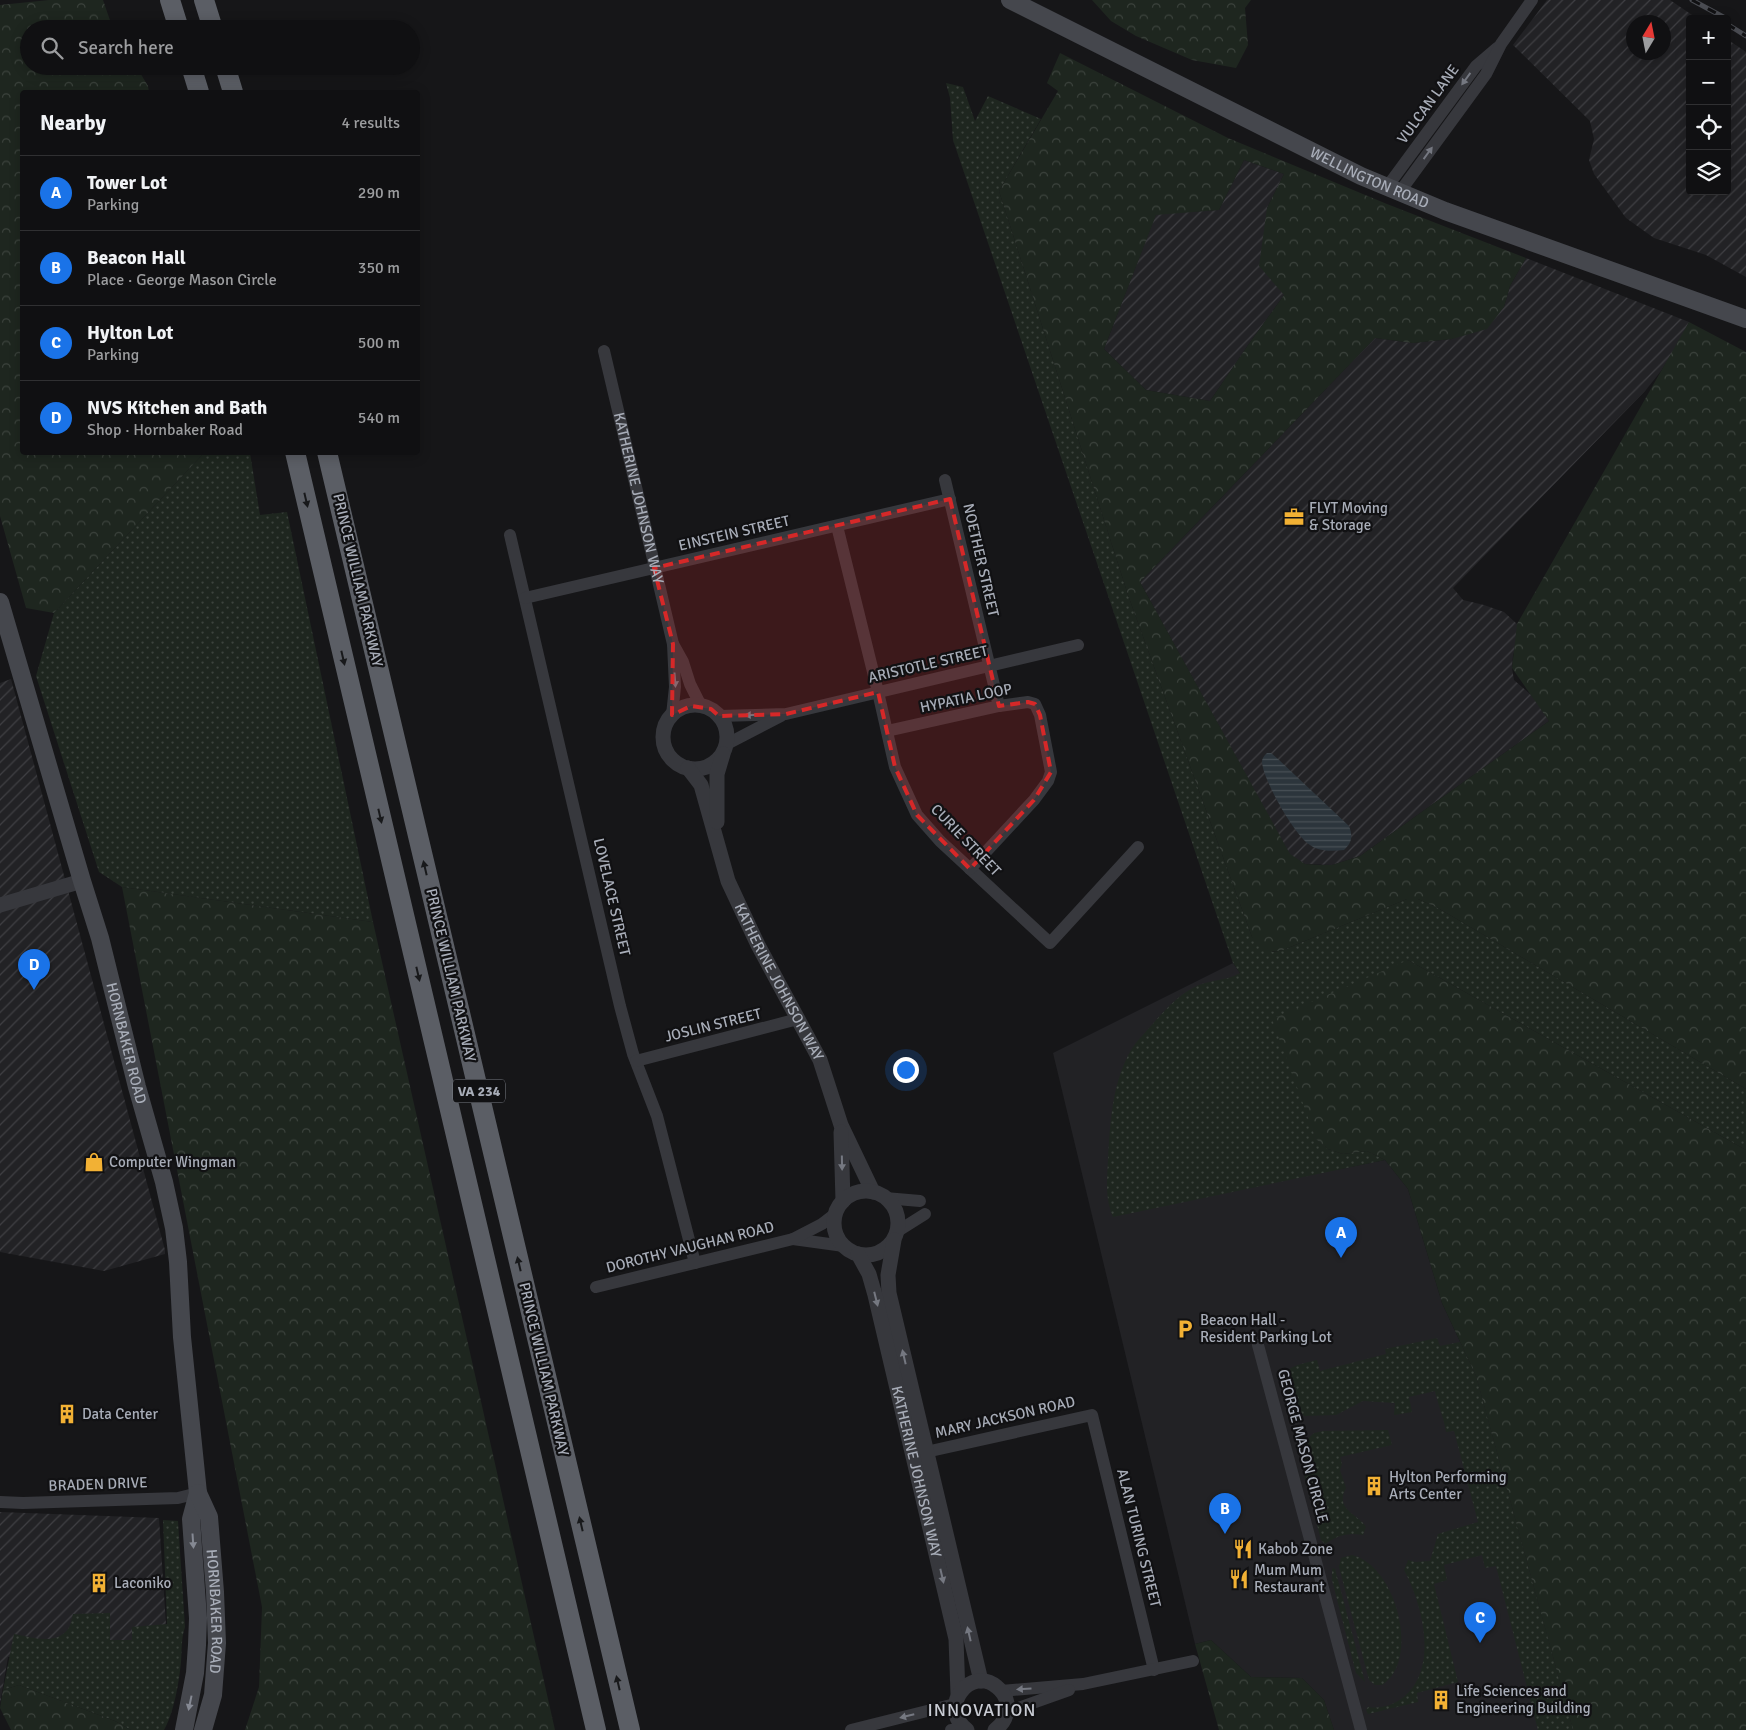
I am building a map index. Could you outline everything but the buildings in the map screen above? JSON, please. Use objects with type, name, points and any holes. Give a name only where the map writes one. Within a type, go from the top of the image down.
[{"type":"highway","points":[[170,0],[176,20]]},
{"type":"highway","points":[[204,0],[212,20]]},
{"type":"highway","points":[[215,0],[215,20]]},
{"type":"highway","points":[[194,75],[198,90]]},
{"type":"highway","points":[[227,75],[231,90]]},
{"type":"highway","name":"VA 234","points":[[296,455],[596,1730]]},
{"type":"highway","name":"PRINCE WILLIAM PARKWAY","points":[[328,455],[630,1730]]},
{"type":"main road","name":"WELLINGTON ROAD","points":[[1010,0],[1262,127],[1393,190],[1445,211],[1746,319]]},
{"type":"main road","name":"HORNBAKER ROAD","points":[[0,602],[100,938],[137,1087],[164,1182],[174,1228],[178,1262],[182,1337],[198,1494],[191,1519],[198,1618],[197,1645],[194,1682],[184,1730]]},
{"type":"main road","name":"HORNBAKER ROAD","points":[[198,1494],[210,1517],[217,1643],[213,1695],[203,1730]]},
{"type":"street","name":"VULCAN LANE","points":[[1393,190],[1476,66],[1501,44],[1532,0]]},
{"type":"street","name":"KATHERINE JOHNSON WAY","points":[[604,351],[673,644],[675,687],[672,715]]},
{"type":"street","name":"NOETHER STREET","points":[[945,480],[998,706]]},
{"type":"street","name":"EINSTEIN STREET","points":[[525,598],[950,499]]},
{"type":"street","name":"CURIE STREET","points":[[837,526],[895,767],[918,815],[940,842],[1050,943],[1138,847]]},
{"type":"street","name":"LOVELACE STREET","points":[[510,535],[620,1006],[636,1061],[657,1116],[695,1263]]},
{"type":"street","name":"KATHERINE JOHNSON WAY","points":[[673,644],[684,662],[690,684],[701,706]]},
{"type":"street","name":"ARISTOTLE STREET","points":[[719,716],[786,714],[1078,645]]},
{"type":"street","name":"HYPATIA LOOP","points":[[887,731],[998,706],[1028,702],[1035,704],[1040,715],[1051,772],[1048,781],[1034,800],[970,869]]},
{"type":"street","points":[[701,706],[711,709],[725,724],[727,734],[725,749],[716,762],[706,767],[688,768],[676,762],[668,755],[664,745],[665,729],[672,715],[681,709],[701,706]]},
{"type":"street","name":"ARISTOTLE STREET","points":[[725,749],[786,714]]},
{"type":"street","name":"KATHERINE JOHNSON WAY","points":[[716,838],[717,774],[725,749]]},
{"type":"street","name":"KATHERINE JOHNSON WAY","points":[[688,768],[701,785],[728,880],[758,945],[820,1060],[841,1125],[879,1195]]},
{"type":"street","points":[[0,905],[82,882]]},
{"type":"street","name":"JOSLIN STREET","points":[[636,1061],[798,1020]]},
{"type":"street","name":"KATHERINE JOHNSON WAY","points":[[839,1208],[841,1125]]},
{"type":"street","points":[[920,1201],[857,1192],[847,1197],[839,1208],[834,1224],[836,1234],[848,1250],[858,1254],[878,1253],[887,1248],[906,1224],[924,1214]]},
{"type":"street","points":[[879,1195],[895,1208],[898,1219],[896,1235]]},
{"type":"street","name":"DOROTHY VAUGHAN ROAD","points":[[596,1287],[793,1240],[822,1224],[839,1208]]},
{"type":"street","name":"KATHERINE JOHNSON WAY","points":[[896,1235],[888,1275],[889,1293],[981,1681]]},
{"type":"street","name":"DOROTHY VAUGHAN ROAD","points":[[793,1240],[844,1246]]},
{"type":"street","name":"KATHERINE JOHNSON WAY","points":[[858,1254],[869,1274],[875,1295],[944,1585],[956,1639],[958,1719],[967,1730]]},
{"type":"street","name":"GEORGE MASON CIRCLE","points":[[1258,1345],[1361,1730]]},
{"type":"street","name":"MARY JACKSON ROAD","points":[[926,1452],[1092,1415]]},
{"type":"street","name":"ALAN TURING STREET","points":[[1092,1415],[1154,1670]]},
{"type":"street","name":"BRADEN DRIVE","points":[[0,1502],[23,1503],[178,1498],[198,1494]]},
{"type":"street","points":[[1001,1690],[1083,1684],[1193,1661]]},
{"type":"street","points":[[851,1730],[957,1699],[970,1684],[981,1681],[991,1683],[1001,1690],[1006,1698],[1001,1724]]},
{"type":"street","points":[[1001,1724],[1083,1684]]},
{"type":"street","points":[[951,1730],[967,1730]]},
{"type":"highlighted area","points":[[950,499],[999,706],[1028,702],[1035,704],[1040,715],[1051,772],[1034,800],[970,869],[917,815],[895,767],[878,692],[786,714],[719,716],[711,709],[691,706],[672,715],[673,644],[654,568]]},
{"type":"shaded area","points":[[1547,0],[1670,0],[1692,15],[1686,15],[1686,195],[1731,195],[1731,42],[1746,52],[1746,277],[1706,255],[1654,238],[1626,218],[1594,174],[1589,160],[1594,139],[1590,121],[1513,45]]},
{"type":"shaded area","points":[[1244,160],[1284,174],[1267,208],[1284,295],[1210,401],[1146,390],[1104,349],[1156,214],[1219,210]]},
{"type":"shaded area","points":[[1526,258],[1689,322],[1661,371],[1645,391],[1453,588],[1463,600],[1504,612],[1517,624],[1518,641],[1513,655],[1512,668],[1514,680],[1538,701],[1549,721],[1360,856],[1332,865],[1305,864],[1290,855],[1140,582],[1375,338],[1413,343],[1452,339],[1504,307],[1510,286]]},
{"type":"shaded area","points":[[11,679],[165,1250],[165,1254],[104,1271],[0,1252],[0,683]]},
{"type":"shaded area","points":[[1267,753],[1271,753],[1278,759],[1349,826],[1351,839],[1349,845],[1344,850],[1318,849],[1310,845],[1296,831],[1288,820],[1268,781],[1262,762],[1263,757]]},
{"type":"shaded area","points":[[1233,963],[1272,1019],[1335,1170],[1385,1160],[1408,1189],[1442,1303],[1476,1376],[1573,1730],[1334,1730],[1324,1700],[1302,1678],[1251,1677],[1211,1640],[1195,1644],[1053,1053]]},
{"type":"shaded area","points":[[0,1512],[159,1518],[168,1655],[8,1657],[0,1704]]},
{"type":"green space","points":[[49,0],[103,0],[110,20],[20,20],[20,75],[141,75],[149,90],[20,90],[20,455],[202,455],[54,613],[26,608],[0,516],[0,5]]},
{"type":"green space","points":[[1092,0],[1251,0],[1245,8],[1248,45],[1236,68],[1192,60],[1136,36],[1111,21]]},
{"type":"green space","points":[[1060,53],[1228,138],[1387,204],[1526,258],[1510,286],[1504,307],[1487,329],[1452,339],[1413,343],[1375,338],[1140,582],[1290,854],[1305,864],[1332,865],[1360,856],[1549,721],[1512,668],[1517,624],[1689,322],[1746,352],[1746,1089],[1438,908],[1418,899],[1407,899],[1283,950],[1265,950],[1252,937],[1128,595],[999,191],[1058,91],[1047,83]],"holes":[[[1244,160],[1284,174],[1267,208],[1259,266],[1284,295],[1210,401],[1146,390],[1104,349],[1156,215],[1219,210]]]},
{"type":"green space","points":[[946,83],[963,87],[975,121],[988,96],[1041,119],[999,191],[1128,595],[1252,937],[1273,952],[1283,950],[1407,899],[1418,899],[1438,908],[1746,1089],[1746,1150],[1408,960],[1300,1093],[1316,1139],[1328,1149],[1343,1154],[1367,1151],[1385,1160],[1113,1217],[1107,1189],[1111,1118],[1120,1076],[1131,1050],[1173,1002],[1183,994],[1198,985],[1228,978],[1240,973],[1233,963],[953,140],[950,98]]},
{"type":"green space","points":[[202,455],[250,455],[260,515],[287,512],[373,922],[122,887],[99,872],[36,676],[54,613]]},
{"type":"green space","points":[[122,887],[373,922],[555,1730],[245,1730],[259,1687],[262,1607]]},
{"type":"green space","points":[[1408,960],[1746,1150],[1746,1730],[1573,1730],[1476,1376],[1442,1303],[1408,1189],[1385,1160],[1367,1151],[1343,1154],[1328,1149],[1316,1139],[1272,1019]]},
{"type":"green space","points":[[1437,1338],[1440,1346],[1460,1342],[1476,1376],[1573,1730],[1538,1730],[1496,1566],[1485,1568],[1482,1555],[1444,1565],[1447,1580],[1434,1584],[1458,1682],[1417,1693],[1418,1702],[1368,1714],[1366,1710],[1368,1707],[1381,1707],[1401,1699],[1413,1687],[1421,1672],[1424,1655],[1422,1619],[1411,1584],[1404,1570],[1408,1560],[1415,1562],[1430,1561],[1438,1534],[1478,1522],[1454,1431],[1446,1432],[1435,1391],[1409,1397],[1412,1412],[1394,1415],[1395,1403],[1363,1401],[1336,1415],[1304,1416],[1299,1410],[1295,1412],[1288,1402],[1284,1390],[1284,1376],[1287,1371],[1297,1365],[1317,1360],[1320,1371],[1386,1354],[1385,1349]]},
{"type":"green space","points":[[1388,1430],[1392,1445],[1340,1457],[1342,1464],[1340,1470],[1346,1488],[1343,1502],[1345,1507],[1363,1522],[1366,1527],[1363,1535],[1343,1535],[1325,1544],[1321,1540],[1300,1458],[1302,1444],[1314,1433],[1323,1431]]},
{"type":"green space","points":[[163,1520],[178,1521],[185,1627],[176,1697],[164,1730],[131,1730],[115,1721],[19,1685],[3,1690],[14,1634],[43,1639],[57,1637],[68,1629],[73,1614],[110,1613],[110,1640],[132,1640],[132,1627],[167,1624]]},
{"type":"green space","points":[[1352,1555],[1368,1562],[1381,1576],[1391,1594],[1398,1614],[1401,1636],[1400,1656],[1394,1673],[1382,1685],[1375,1685],[1369,1680],[1339,1567],[1341,1558]]},
{"type":"green space","points":[[1333,1568],[1335,1569],[1365,1682],[1356,1673],[1332,1580]]},
{"type":"green space","points":[[1211,1640],[1251,1677],[1302,1678],[1324,1700],[1334,1730],[1219,1730],[1195,1644]]},
{"type":"green space","points":[[19,1685],[115,1721],[131,1730],[11,1730],[0,1708],[3,1690]]},
{"type":"railway","points":[[1692,0],[1720,15]]},
{"type":"railway","points":[[1731,27],[1746,36]]},
{"type":"place","name":"FLYT Moving & Storage","points":[[1294,517]]},
{"type":"place","name":"NVS Kitchen and Bath","points":[[34,990]]},
{"type":"place","name":"Computer Wingman","points":[[94,1162]]},
{"type":"place","name":"Tower Lot","points":[[1341,1258]]},
{"type":"place","name":"Beacon Hall - Resident Parking Lot","points":[[1185,1329]]},
{"type":"place","name":"Data Center","points":[[67,1414]]},
{"type":"place","name":"Hylton Performing Arts Center","points":[[1374,1486]]},
{"type":"place","name":"Beacon Hall","points":[[1225,1534]]},
{"type":"place","name":"Kabob Zone","points":[[1243,1549]]},
{"type":"place","name":"Mum Mum Restaurant","points":[[1239,1579]]},
{"type":"place","name":"Laconiko","points":[[99,1583]]},
{"type":"place","name":"Hylton Lot","points":[[1480,1643]]},
{"type":"place","name":"Life Sciences and Engineering Building","points":[[1441,1700]]},
{"type":"district","name":"INNOVATION","points":[[982,1710]]}]
